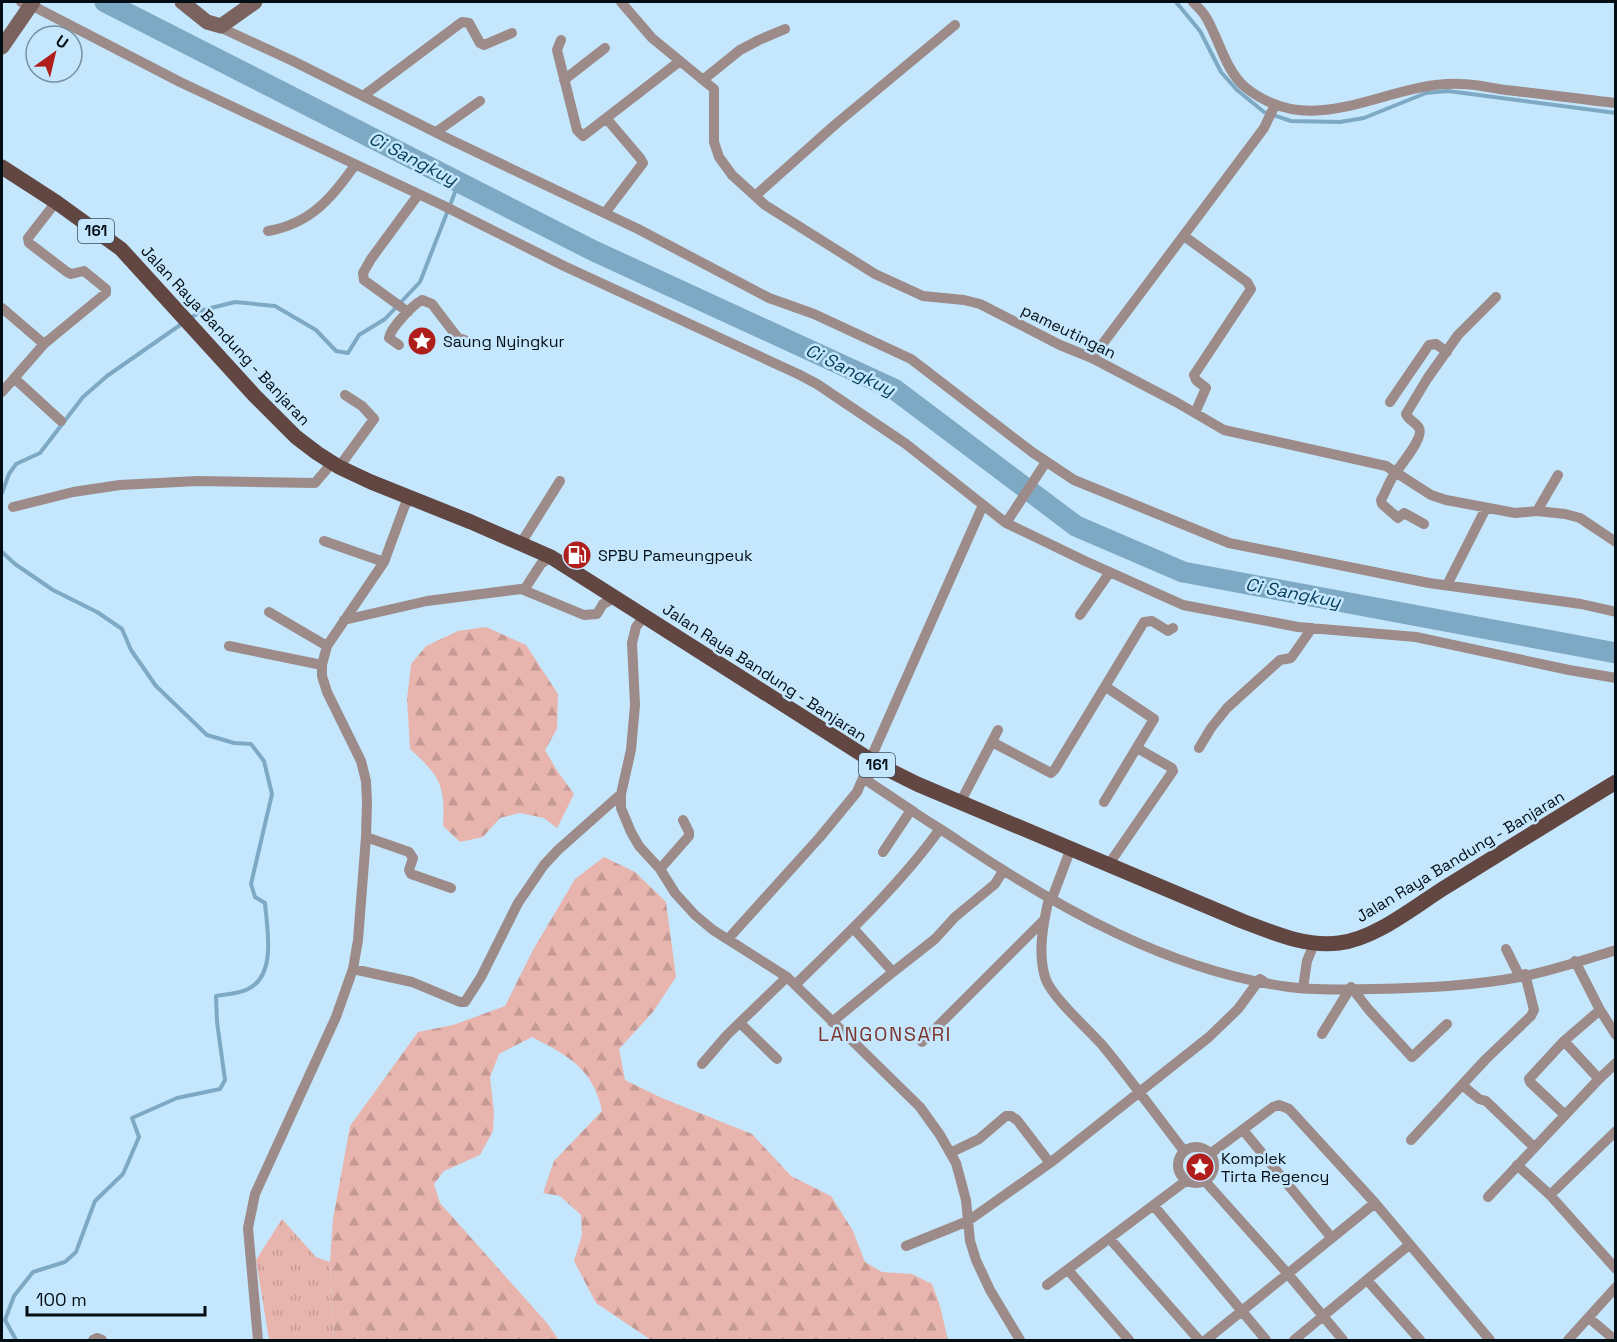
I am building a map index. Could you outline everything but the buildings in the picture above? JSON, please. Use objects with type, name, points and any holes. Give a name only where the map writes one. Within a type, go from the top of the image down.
[{"type":"main road","name":"Jalan Raya Bandung - Banjaran","points":[[2,167],[56,202],[121,249],[193,329],[296,437],[336,465],[551,557],[768,697],[874,762],[916,784],[1242,921],[1292,940],[1314,944],[1342,943],[1366,935],[1616,782]]},
{"type":"street","points":[[182,2],[198,17],[605,213],[694,257],[769,298],[814,314],[911,359],[1044,464],[1074,480],[1229,543],[1447,585],[1581,604],[1616,612]]},
{"type":"street","points":[[214,25],[221,26],[255,2]]},
{"type":"street","points":[[621,2],[652,38],[704,79],[740,50],[759,39],[785,29]]},
{"type":"street","points":[[1193,2],[1206,17],[1237,77],[1273,111],[1304,112],[1352,106],[1379,100],[1413,88],[1461,84],[1616,103]]},
{"type":"street","points":[[2,47],[29,3],[180,82],[817,384],[906,444],[983,505],[1110,572],[1183,605],[1312,628],[1416,637],[1616,678]]},
{"type":"street","points":[[363,96],[462,22],[469,23],[480,43],[484,45],[512,33]]},
{"type":"street","points":[[755,196],[837,123],[955,25]]},
{"type":"street","points":[[561,40],[557,50],[564,80],[580,134],[584,136],[680,60]]},
{"type":"street","points":[[564,80],[605,48]]},
{"type":"street","name":"pameutingan","points":[[704,79],[714,89],[714,142],[719,157],[732,175],[765,205],[875,274],[923,296],[980,304],[1060,345],[1092,358],[1224,430],[1386,466],[1431,495],[1515,513],[1538,511],[1565,514],[1581,519],[1616,542]]},
{"type":"street","points":[[436,132],[480,101]]},
{"type":"street","points":[[1092,358],[1184,236],[1273,111]]},
{"type":"street","points":[[605,213],[643,163],[606,118]]},
{"type":"street","points":[[268,231],[293,224],[320,208],[342,185],[355,165]]},
{"type":"street","points":[[407,311],[364,279],[363,273],[418,195]]},
{"type":"street","points":[[2,392],[44,344],[106,292],[106,289],[84,271],[71,274],[67,272],[29,243],[28,238],[56,202]]},
{"type":"street","points":[[1184,236],[1248,282],[1251,289],[1194,375],[1196,380],[1206,388],[1195,413]]},
{"type":"street","points":[[1424,524],[1404,513],[1398,518],[1382,504],[1381,500],[1420,433],[1419,427],[1408,418],[1408,410],[1458,335],[1496,297]]},
{"type":"street","points":[[399,345],[389,336],[407,311],[422,300],[432,304],[458,338],[465,340]]},
{"type":"street","points":[[2,309],[44,344]]},
{"type":"street","points":[[1390,402],[1429,345],[1436,344],[1447,352]]},
{"type":"street","points":[[14,378],[61,421]]},
{"type":"street","points":[[13,507],[73,492],[120,485],[197,481],[315,483],[336,465],[374,419],[362,406],[345,395]]},
{"type":"street","points":[[1008,520],[1044,464]]},
{"type":"street","points":[[1538,511],[1558,475]]},
{"type":"street","points":[[521,543],[560,481]]},
{"type":"street","points":[[258,1341],[248,1228],[255,1194],[336,1017],[353,969],[357,946],[367,802],[361,761],[327,692],[322,676],[322,665],[327,646],[384,562],[405,505],[411,499]]},
{"type":"street","points":[[866,780],[983,505]]},
{"type":"street","points":[[1447,585],[1486,508]]},
{"type":"street","points":[[324,541],[384,562]]},
{"type":"street","points":[[524,590],[541,564],[551,557]]},
{"type":"street","points":[[1080,615],[1110,572]]},
{"type":"street","points":[[344,620],[437,599],[524,590],[587,616],[597,614],[603,604],[616,597]]},
{"type":"street","points":[[269,612],[327,646]]},
{"type":"street","points":[[645,616],[636,627],[632,643],[635,705],[631,750],[621,794],[621,808],[631,832],[639,846],[660,868],[675,893],[695,915],[787,977],[920,1107],[956,1163],[962,1183],[976,1260],[990,1290],[1020,1341]]},
{"type":"street","points":[[992,741],[1050,773],[1055,769],[1144,622],[1152,621],[1168,631],[1173,628]]},
{"type":"street","points":[[1199,748],[1227,708],[1280,660],[1291,658],[1312,628]]},
{"type":"street","points":[[229,646],[322,665]]},
{"type":"street","points":[[1104,802],[1154,719],[1106,687]]},
{"type":"street","points":[[961,801],[998,730]]},
{"type":"street","points":[[1109,864],[1173,771],[1172,768],[1137,748]]},
{"type":"street","points":[[728,939],[820,837],[857,792],[863,778],[1051,901],[1181,960],[1263,982],[1303,988],[1431,988],[1523,976],[1616,950]]},
{"type":"street","points":[[353,969],[412,982],[465,1002],[481,977],[518,903],[544,865],[558,849],[621,794]]},
{"type":"street","points":[[883,852],[911,810],[914,812]]},
{"type":"street","points":[[660,868],[689,836],[683,820]]},
{"type":"street","points":[[795,985],[917,862],[940,829],[943,831]]},
{"type":"street","points":[[366,837],[409,852],[413,858],[409,870],[411,874],[451,888]]},
{"type":"street","points":[[1051,901],[1071,848]]},
{"type":"street","points":[[832,1022],[935,939],[955,917],[995,884],[1003,870],[1005,873]]},
{"type":"street","points":[[1051,901],[1049,898],[1044,920],[1043,965],[1047,982],[1065,1006],[1102,1045],[1184,1151]]},
{"type":"street","points":[[922,1042],[1044,920]]},
{"type":"street","points":[[853,928],[893,972]]},
{"type":"street","points":[[1303,988],[1307,961],[1314,944]]},
{"type":"street","points":[[1411,1140],[1462,1084],[1533,1013],[1525,974],[1523,976],[1506,949]]},
{"type":"street","points":[[1575,963],[1575,961],[1600,1011],[1616,1035]]},
{"type":"street","points":[[702,1064],[787,977]]},
{"type":"street","points":[[906,1246],[968,1221],[1050,1163],[1209,1037],[1238,1009],[1260,979],[1263,982]]},
{"type":"street","points":[[1351,989],[1351,987],[1412,1057],[1447,1024]]},
{"type":"street","points":[[1322,1034],[1351,989]]},
{"type":"street","points":[[1565,1115],[1529,1079],[1564,1041],[1600,1011]]},
{"type":"street","points":[[740,1023],[777,1059]]},
{"type":"street","points":[[1564,1041],[1599,1079]]},
{"type":"street","points":[[1488,1197],[1616,1063]]},
{"type":"street","points":[[1462,1084],[1479,1099],[1486,1101],[1534,1147]]},
{"type":"street","points":[[1210,1154],[1273,1107],[1279,1105],[1289,1109],[1375,1203],[1490,1341]]},
{"type":"street","points":[[950,1153],[979,1139],[1006,1116],[1011,1116],[1017,1120],[1050,1163]]},
{"type":"street","points":[[1243,1130],[1331,1237]]},
{"type":"street","points":[[1550,1195],[1616,1131]]},
{"type":"street","points":[[1195,1147],[1206,1150],[1210,1154],[1213,1160],[1212,1171],[1204,1180],[1199,1182],[1187,1180],[1179,1171],[1178,1164],[1184,1151],[1195,1147]]},
{"type":"street","points":[[1517,1166],[1550,1195],[1616,1269]]},
{"type":"street","points":[[1047,1285],[1187,1180]]},
{"type":"street","points":[[1204,1180],[1343,1341]]},
{"type":"street","points":[[1206,1341],[1375,1203]]},
{"type":"street","points":[[1154,1206],[1266,1341]]},
{"type":"street","points":[[1110,1239],[1199,1341]]},
{"type":"street","points":[[1294,1341],[1409,1245]]},
{"type":"street","points":[[1068,1270],[1129,1341]]},
{"type":"street","points":[[1367,1280],[1420,1341]]},
{"type":"street","points":[[1568,1341],[1614,1291]]},
{"type":"street","points":[[1588,1318],[1615,1341]]},
{"type":"street","points":[[93,1341],[97,1338],[102,1341]]},
{"type":"green space","points":[[486,627],[526,645],[558,694],[557,729],[545,750],[574,794],[557,828],[544,818],[520,813],[500,818],[483,837],[460,842],[443,826],[442,791],[435,775],[410,749],[407,699],[411,664],[426,646],[458,631]]},
{"type":"green space","points":[[604,857],[635,872],[666,902],[676,977],[653,1012],[619,1049],[625,1080],[662,1098],[752,1134],[791,1176],[831,1196],[853,1231],[865,1262],[882,1272],[912,1274],[932,1284],[948,1340],[651,1340],[596,1303],[574,1261],[582,1235],[581,1215],[560,1196],[543,1193],[554,1161],[602,1111],[592,1084],[577,1065],[568,1057],[532,1037],[499,1054],[490,1077],[494,1112],[493,1131],[480,1155],[444,1171],[434,1184],[440,1203],[547,1323],[559,1340],[334,1340],[330,1262],[333,1219],[350,1126],[418,1032],[453,1025],[505,1006],[533,950],[575,879]]},
{"type":"green space","points":[[282,1219],[316,1257],[330,1262],[334,1340],[269,1340],[256,1260]]},
{"type":"waterway","name":"Ci Sangkuy","points":[[105,2],[594,251],[894,389],[1076,526],[1183,572],[1616,653]]},
{"type":"waterway","points":[[1176,2],[1200,31],[1221,72],[1237,90],[1264,112],[1291,121],[1340,122],[1364,118],[1426,93],[1448,91],[1616,113]]},
{"type":"waterway","points":[[189,319],[203,310],[235,302],[275,306],[316,330],[336,351],[348,353],[359,335],[385,319],[420,282],[459,182]]},
{"type":"waterway","points":[[2,493],[9,474],[16,464],[40,453],[83,397],[107,376],[183,323]]},
{"type":"waterway","points":[[2,552],[15,564],[53,590],[97,612],[122,629],[131,650],[156,686],[207,735],[234,743],[251,744],[264,761],[272,794],[251,884],[255,897],[265,903],[268,938],[267,962],[257,982],[248,989],[216,996],[225,1080],[220,1089],[177,1098],[132,1118],[139,1137],[123,1174],[95,1201],[76,1252],[65,1262],[33,1272],[14,1296],[5,1320],[16,1340]]},
{"type":"place","name":"Saung Nyingkur","points":[[422,341]]},
{"type":"place","name":"SPBU Pameungpeuk","points":[[577,555]]},
{"type":"place","name":"Komplek Tirta Regency","points":[[1200,1167]]},
{"type":"district","name":"LANGONSARI","points":[[885,1034]]}]
